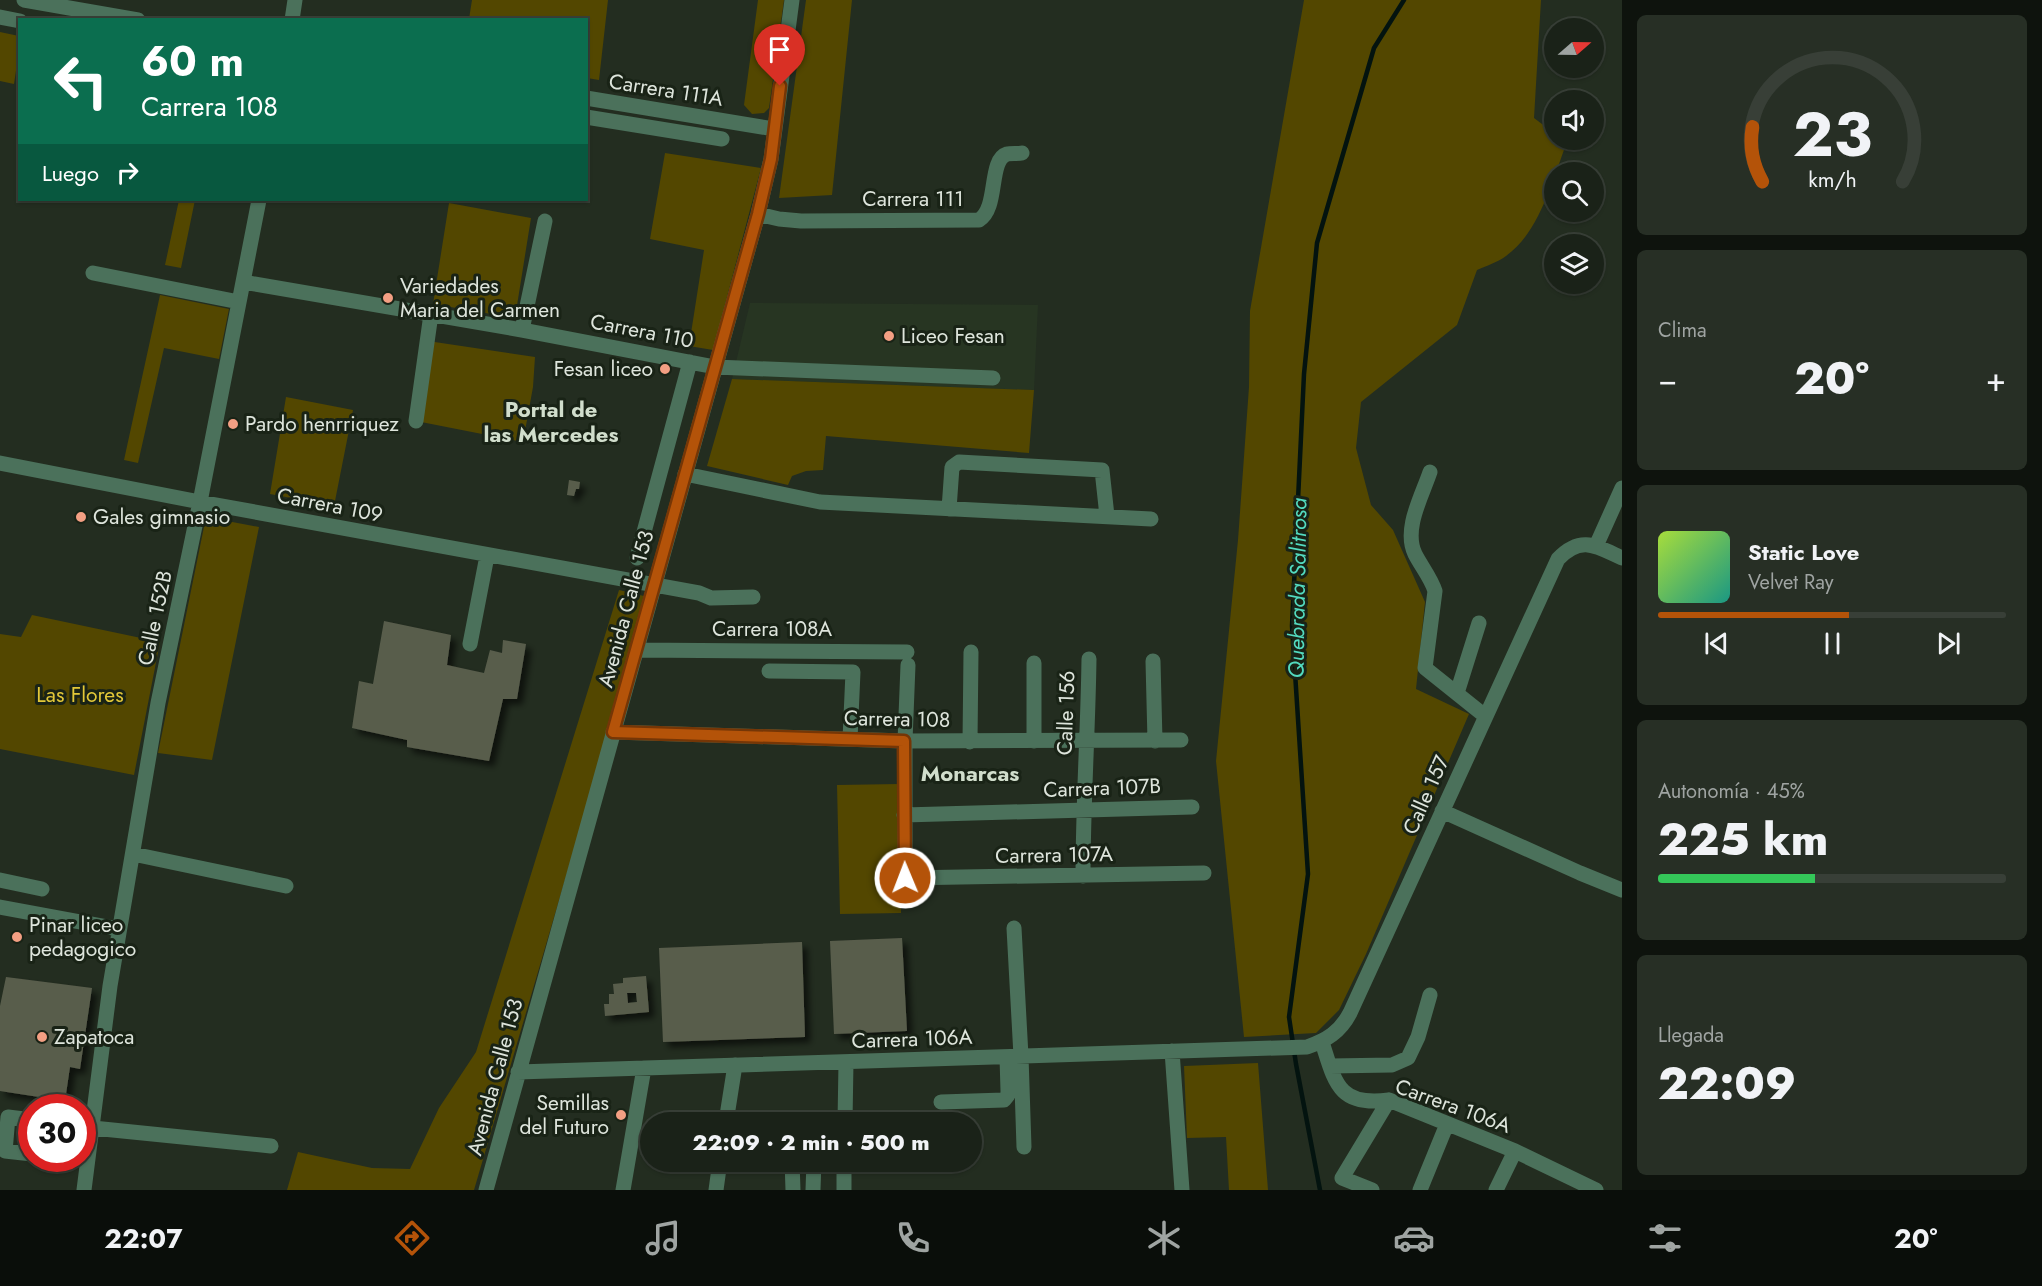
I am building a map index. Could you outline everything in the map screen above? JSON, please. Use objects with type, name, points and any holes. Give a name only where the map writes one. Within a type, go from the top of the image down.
[{"type":"street","points":[[24,0],[127,18]]},
{"type":"street","points":[[292,18],[296,0]]},
{"type":"street","name":"Avenida Calle 153","points":[[486,1190],[758,214],[771,159],[792,0]]},
{"type":"street","points":[[0,17],[18,21]]},
{"type":"street","name":"Carrera 111A","points":[[588,98],[774,129]]},
{"type":"street","name":"Carrera 111A","points":[[588,117],[722,139]]},
{"type":"street","name":"Carrera 111","points":[[758,214],[779,219],[801,220],[979,220],[987,212],[998,162],[1007,154],[1022,153]]},
{"type":"street","name":"Calle 152B","points":[[92,1094],[158,703],[259,201]]},
{"type":"street","points":[[522,330],[545,221]]},
{"type":"street","points":[[93,273],[239,302]]},
{"type":"street","name":"Carrera 110","points":[[243,282],[522,330],[715,367],[993,378]]},
{"type":"street","points":[[416,421],[431,314]]},
{"type":"street","name":"Avenida Calle 153","points":[[637,558],[690,362]]},
{"type":"street","points":[[949,509],[952,467],[959,462],[1102,470],[1107,516]]},
{"type":"street","name":"Carrera 109","points":[[0,463],[487,556],[699,593],[711,598],[753,597]]},
{"type":"street","points":[[1430,472],[1410,538],[1414,552],[1435,591],[1425,668],[1485,716]]},
{"type":"street","points":[[685,474],[820,502],[1151,519]]},
{"type":"street","points":[[1622,488],[1596,546],[1622,558]]},
{"type":"street","name":"Calle 157","points":[[1315,1045],[1335,1034],[1350,1013],[1558,559],[1572,547],[1582,544],[1596,546]]},
{"type":"street","points":[[470,644],[487,556]]},
{"type":"street","points":[[1456,693],[1479,623]]},
{"type":"street","name":"Carrera 108A","points":[[637,650],[853,650],[908,658],[904,741]]},
{"type":"street","points":[[970,742],[971,651]]},
{"type":"street","name":"Calle 156","points":[[1083,876],[1083,810],[1089,658]]},
{"type":"street","points":[[1153,662],[1155,741]]},
{"type":"street","points":[[1034,663],[1034,741]]},
{"type":"street","points":[[769,671],[853,672],[850,740]]},
{"type":"street","name":"Carrera 108","points":[[613,732],[904,741],[1181,741]]},
{"type":"street","points":[[904,741],[904,815]]},
{"type":"street","name":"Carrera 107B","points":[[904,815],[1192,807]]},
{"type":"street","points":[[1442,811],[1622,890]]},
{"type":"street","name":"Carrera 107A","points":[[904,815],[905,878],[1204,873]]},
{"type":"street","points":[[133,854],[286,886]]},
{"type":"street","points":[[42,890],[7,882],[4,908],[119,930]]},
{"type":"street","points":[[1014,928],[1014,1056],[1023,1147]]},
{"type":"street","points":[[1330,1066],[1392,1065],[1408,1058],[1418,1037],[1430,995]]},
{"type":"street","name":"Carrera 106A","points":[[518,1072],[1315,1045],[1330,1066],[1335,1083],[1351,1096],[1361,1101],[1389,1100],[1515,1151],[1569,1185],[1596,1190]]},
{"type":"street","points":[[1172,1051],[1182,1190]]},
{"type":"street","points":[[941,1102],[1004,1100],[1008,1095],[1014,1056]]},
{"type":"street","points":[[845,1112],[846,1062]]},
{"type":"street","points":[[728,1112],[735,1065]]},
{"type":"street","points":[[623,1190],[644,1068]]},
{"type":"street","points":[[1372,1190],[1342,1178],[1389,1100]]},
{"type":"street","points":[[18,1118],[8,1117],[5,1151],[18,1152]]},
{"type":"street","points":[[1420,1190],[1448,1124]]},
{"type":"street","points":[[96,1128],[271,1146]]},
{"type":"street","points":[[1496,1190],[1515,1151]]},
{"type":"street","name":"Calle 152B","points":[[84,1190],[85,1172]]},
{"type":"street","points":[[716,1190],[718,1172]]},
{"type":"street","points":[[792,1172],[793,1190]]},
{"type":"street","points":[[813,1190],[814,1172]]},
{"type":"street","points":[[844,1172],[844,1190]]},
{"type":"shaded area","name":"Liceo Fesan","points":[[750,303],[1038,305],[1034,390],[732,379]]},
{"type":"green space","points":[[472,0],[608,0],[599,80],[588,78],[588,18],[469,18]]},
{"type":"green space","points":[[758,0],[784,0],[769,108],[764,113],[752,114],[744,105]]},
{"type":"green space","points":[[806,0],[852,0],[832,195],[779,198]]},
{"type":"green space","points":[[1304,0],[1541,0],[1534,118],[1544,126],[1544,150],[1564,150],[1560,162],[1544,162],[1544,204],[1537,219],[1518,246],[1496,262],[1477,270],[1457,325],[1361,402],[1356,448],[1371,505],[1393,530],[1425,602],[1416,689],[1469,714],[1366,954],[1339,1010],[1316,1033],[1244,1037],[1216,761],[1238,540],[1249,387],[1250,311]]},
{"type":"green space","points":[[0,32],[18,36],[18,58],[14,84],[0,81]]},
{"type":"green space","points":[[665,153],[761,168],[713,350],[689,346],[704,250],[650,239]]},
{"type":"green space","points":[[179,201],[195,201],[181,268],[165,265]]},
{"type":"green space","points":[[449,203],[531,218],[515,318],[433,304]]},
{"type":"green space","points":[[160,295],[229,309],[219,359],[164,348],[138,463],[124,460]]},
{"type":"green space","points":[[428,341],[535,357],[533,387],[523,442],[416,421]]},
{"type":"green space","points":[[732,379],[1034,390],[1029,453],[826,436],[823,470],[806,471],[792,476],[788,485],[707,466]]},
{"type":"green space","points":[[286,397],[353,410],[334,506],[270,494]]},
{"type":"green space","points":[[206,517],[259,527],[212,760],[158,753]]},
{"type":"green space","points":[[619,590],[648,597],[474,1190],[287,1190],[298,1152],[372,1168],[410,1169],[439,1108],[476,1052]]},
{"type":"green space","name":"Las Flores","points":[[32,615],[160,642],[134,775],[0,749],[0,634],[21,637]]},
{"type":"green space","points":[[899,784],[901,913],[840,914],[837,785]]},
{"type":"green space","points":[[1258,1063],[1268,1190],[1229,1190],[1226,1137],[1187,1138],[1184,1066]]},
{"type":"building","points":[[569,480],[580,482],[579,489],[576,489],[574,496],[567,495]]},
{"type":"building","points":[[384,621],[451,635],[447,665],[484,673],[490,650],[502,653],[503,640],[526,644],[517,699],[503,699],[489,761],[407,747],[407,740],[352,728],[359,681],[373,684]]},
{"type":"building","points":[[902,938],[907,1031],[834,1034],[830,941]]},
{"type":"building","points":[[802,942],[805,1037],[663,1042],[659,948]]},
{"type":"building","points":[[646,976],[649,1012],[605,1016],[604,1004],[609,1004],[609,994],[614,994],[613,984],[623,983],[623,978]],"holes":[[[627,993],[636,993],[637,1002],[628,1003]]]},
{"type":"building","name":"Zapatoca","points":[[6,977],[92,988],[80,1069],[70,1067],[66,1094],[20,1094],[0,1091],[0,1006]]},
{"type":"waterway","name":"Quebrada Salitrosa","points":[[1320,1190],[1289,1017],[1308,874],[1292,626],[1304,374],[1317,243],[1374,48],[1404,0]]},
{"type":"place","name":"Variedades Maria del Carmen","points":[[388,298]]},
{"type":"place","name":"Liceo Fesan","points":[[889,336]]},
{"type":"place","name":"Fesan liceo","points":[[665,369]]},
{"type":"place","name":"Pardo henrriquez","points":[[233,424]]},
{"type":"place","name":"Gales gimnasio","points":[[81,517]]},
{"type":"place","name":"Pinar liceo pedagogico","points":[[17,937]]},
{"type":"place","name":"Zapatoca","points":[[42,1037]]},
{"type":"place","name":"Semillas del Futuro","points":[[621,1115]]},
{"type":"district","name":"Portal de las Mercedes","points":[[551,422]]},
{"type":"district","name":"Monarcas","points":[[970,773]]},
{"type":"route","points":[[780,86],[771,159],[758,214],[613,732],[904,741],[905,878]]}]
